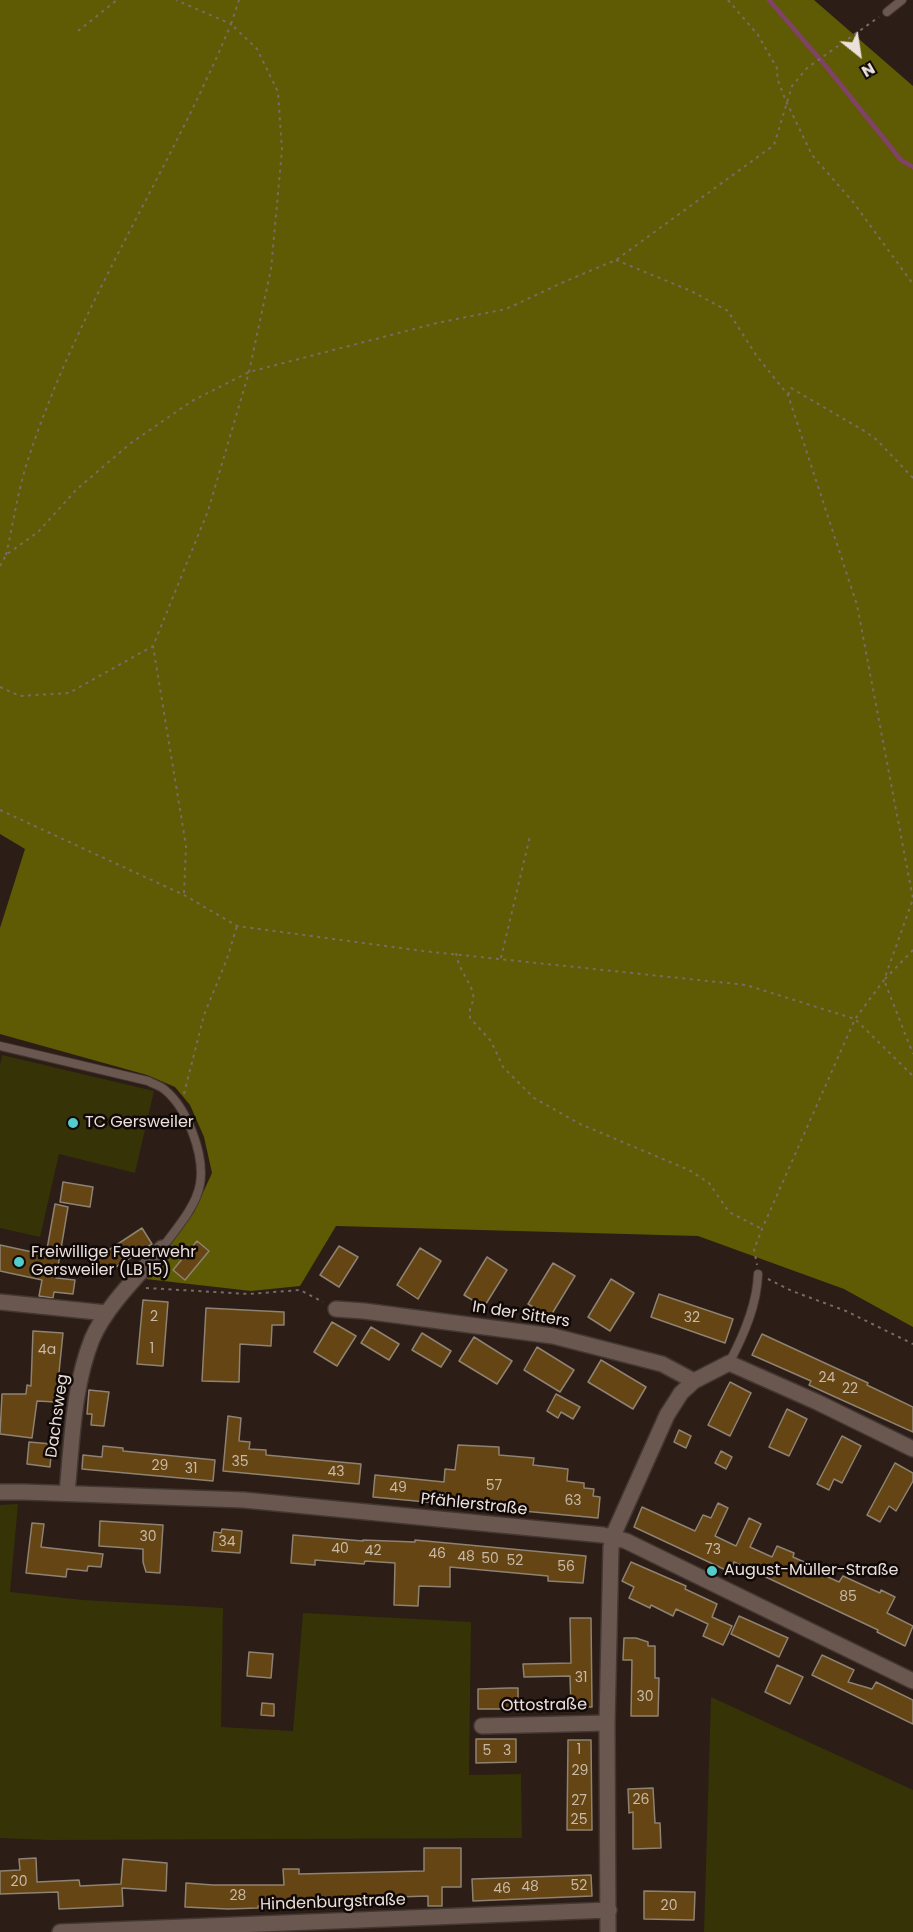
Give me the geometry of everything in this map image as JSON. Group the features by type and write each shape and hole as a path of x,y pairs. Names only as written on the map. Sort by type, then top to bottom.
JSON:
{"street":[{"name":"Dachsweg","path":"67,1493 79,1381 93,1338 107,1314 162,1248"},
{"path":"0,1302 107,1314"},
{"name":"In der Sitters","path":"336,1310 364,1311 553,1336 662,1364 694,1381"},
{"path":"608,1932 607,1723 611,1547 667,1415 681,1394 694,1381 729,1363 817,1402 913,1449"},
{"name":"Pfählerstraße","path":"0,1492 244,1500 613,1538 626,1541 913,1681"},
{"name":"Ottostraße","path":"482,1726 607,1723"},
{"name":"Hindenburgstraße","path":"60,1932 609,1910"}],"lane":[{"path":"887,12 902,0"},
{"path":"0,1046 148,1081 165,1089 181,1109 201,1158 200,1185 188,1212 162,1248"},
{"path":"729,1363 743,1336 757,1291 758,1274"}],"path":[{"path":"78,31 117,0"},
{"path":"176,0 231,24 257,49 278,92 282,150 271,270 249,372 208,511 153,646 186,846 184,895"},
{"path":"0,566 6,555 26,467 59,378 127,235 212,71 239,0"},
{"path":"728,0 758,35 778,70 777,78 786,101 812,155 853,202 913,284"},
{"path":"6,555 38,532 77,489 131,443 192,401 249,372 437,323 506,309 616,260 774,145 792,86 807,68 887,12"},
{"path":"616,260 691,291 728,311 756,355 788,395 857,605 913,898 884,980 913,1054"},
{"path":"788,395 791,388 866,432 877,440 913,478"},
{"path":"0,687 20,696 69,693 153,646"},
{"path":"0,810 184,895 237,926 423,951 746,985 855,1018 913,1076"},
{"path":"501,958 530,836"},
{"path":"181,1109 204,1015 227,959 237,926"},
{"path":"913,950 884,980 855,1018 754,1249 758,1274 792,1291 846,1311 913,1344"},
{"path":"456,953 459,966 471,987 474,999 470,1008 471,1018 491,1041 503,1067 534,1098 580,1124 689,1170 709,1183 729,1212 762,1229"},
{"path":"129,1287 249,1294 300,1290 336,1310"}],"shaded area":[{"path":"0,0 814,0 913,86 913,1327 844,1289 698,1236 336,1226 300,1286 251,1291 146,1279 194,1212 212,1173 204,1137 190,1105 175,1087 147,1075 0,1034 0,928 25,849 0,834"},
{"name":"TC Gersweiler","path":"2,1055 154,1091 135,1173 59,1154 40,1237 0,1228 0,1065"},
{"path":"18,1504 10,1592 83,1600 223,1608 221,1727 293,1731 303,1613 471,1622 469,1775 521,1774 522,1838 50,1840 0,1838 0,1505"},
{"path":"711,1697 913,1790 913,1932 704,1932"}],"building":[{"path":"63,1182 93,1187 90,1207 60,1202"},
{"path":"55,1204 68,1207 56,1278 75,1280 73,1294 54,1292 53,1298 39,1296 42,1280 0,1271 0,1245 46,1255"},
{"path":"142,1228 152,1244 105,1274 95,1259"},
{"path":"197,1241 209,1251 185,1280 173,1270"},
{"path":"339,1246 358,1257 339,1287 320,1275"},
{"path":"420,1248 441,1261 418,1299 397,1285"},
{"path":"487,1257 507,1270 484,1307 464,1295"},
{"path":"553,1263 575,1276 550,1317 528,1304"},
{"path":"611,1279 634,1293 610,1331 588,1317"},
{"path":"659,1294 733,1319 725,1343 651,1317"},
{"path":"143,1300 168,1302 163,1366 137,1364"},
{"path":"206,1308 284,1312 284,1325 272,1325 271,1346 240,1344 239,1382 202,1381"},
{"path":"332,1322 356,1336 337,1366 314,1352"},
{"path":"371,1327 399,1344 389,1360 361,1343"},
{"path":"33,1331 63,1333 56,1402 37,1401 32,1438 0,1434 2,1394 26,1394 27,1385 31,1386"},
{"path":"422,1333 451,1351 441,1367 412,1350"},
{"path":"762,1334 868,1383 867,1385 913,1407 913,1432 809,1385 811,1381 752,1355"},
{"path":"474,1337 512,1361 497,1384 459,1361"},
{"path":"537,1347 574,1370 560,1392 524,1370"},
{"path":"601,1360 646,1387 633,1409 588,1382"},
{"path":"730,1382 751,1393 730,1436 708,1425"},
{"path":"89,1390 109,1392 104,1426 91,1425 92,1414 87,1414"},
{"path":"556,1394 580,1407 573,1419 561,1412 558,1418 547,1411"},
{"path":"787,1409 807,1419 789,1456 769,1447"},
{"path":"228,1416 241,1418 239,1441 250,1442 249,1449 266,1450 266,1455 361,1464 359,1484 223,1471"},
{"path":"679,1430 691,1436 686,1448 674,1442"},
{"path":"842,1436 861,1446 842,1483 834,1479 829,1490 817,1484"},
{"path":"29,1442 52,1444 50,1467 27,1464"},
{"path":"458,1445 499,1447 499,1455 534,1458 533,1465 568,1469 567,1481 584,1483 584,1488 594,1489 593,1496 600,1497 598,1518 373,1497 375,1475 444,1482 445,1469 455,1470"},
{"path":"103,1446 123,1448 123,1451 215,1460 213,1481 82,1469 83,1455 102,1457"},
{"path":"721,1451 732,1457 726,1469 715,1463"},
{"path":"895,1463 913,1473 913,1481 896,1511 889,1506 880,1522 867,1515"},
{"path":"718,1503 728,1508 715,1536 736,1546 749,1518 761,1524 750,1547 772,1557 777,1546 794,1553 793,1557 813,1566 812,1570 839,1582 843,1576 880,1593 881,1590 895,1597 887,1613 913,1626 905,1646 877,1632 878,1630 734,1562 730,1572 634,1527 642,1507 695,1531 703,1515 711,1518"},
{"path":"100,1521 163,1525 160,1573 146,1572 143,1549 99,1546"},
{"path":"32,1523 44,1524 41,1547 103,1554 101,1567 88,1566 87,1571 67,1569 66,1577 26,1573"},
{"path":"222,1529 242,1531 240,1553 212,1551 214,1532 221,1533"},
{"path":"293,1535 363,1541 415,1542 415,1540 586,1556 583,1583 548,1581 548,1576 450,1567 450,1587 419,1586 418,1606 394,1605 395,1563 365,1561 364,1564 315,1560 315,1565 291,1563"},
{"path":"631,1562 686,1586 685,1589 717,1604 712,1617 732,1626 723,1645 703,1636 708,1624 676,1609 673,1616 651,1605 650,1608 629,1598 634,1587 622,1581"},
{"path":"739,1616 788,1638 779,1657 731,1634"},
{"path":"570,1618 591,1618 592,1707 571,1707 570,1676 524,1677 523,1664 571,1663"},
{"path":"624,1638 636,1638 648,1642 648,1646 655,1646 655,1678 659,1678 658,1716 631,1716 632,1660 623,1660"},
{"path":"249,1652 273,1654 271,1678 247,1676"},
{"path":"822,1655 854,1670 848,1682 872,1689 876,1682 913,1700 913,1724 812,1675"},
{"path":"777,1665 803,1677 790,1704 765,1692"},
{"path":"518,1688 518,1709 478,1709 478,1689"},
{"path":"262,1703 274,1704 274,1716 261,1715"},
{"path":"476,1739 516,1739 516,1762 476,1763"},
{"path":"568,1740 591,1740 592,1830 567,1830"},
{"path":"653,1788 655,1823 660,1823 661,1848 633,1849 633,1812 629,1813 628,1789"},
{"path":"424,1848 461,1848 461,1887 442,1887 442,1906 428,1906 428,1896 335,1899 335,1905 298,1907 258,1906 258,1908 228,1909 185,1907 186,1883 284,1885 283,1869 299,1869 299,1874 424,1871"},
{"path":"36,1858 37,1882 79,1880 80,1886 121,1884 123,1859 167,1863 166,1891 122,1888 123,1906 59,1909 58,1892 0,1894 0,1871 20,1870 19,1859"},
{"path":"591,1875 592,1896 473,1901 472,1879"},
{"path":"644,1891 695,1892 694,1920 644,1919"}],"waterway":[{"path":"769,0 825,65 901,160 913,167"}],"place":[{"name":"TC Gersweiler","path":"73,1123"},
{"name":"Freiwillige Feuerwehr Gersweiler (LB 15)","path":"19,1262"},
{"name":"August-Müller-Straße","path":"712,1571"}]}
